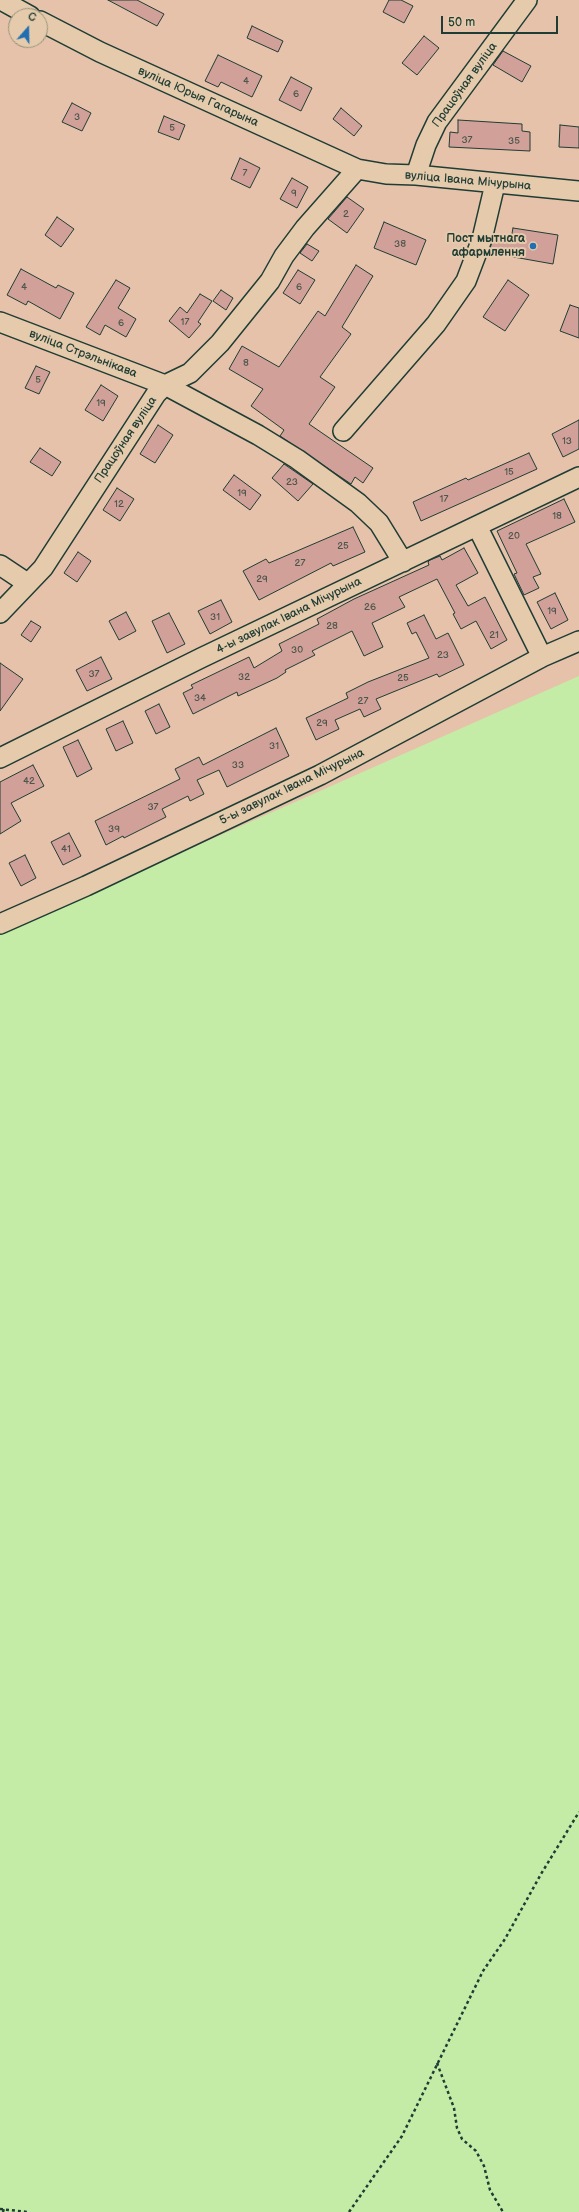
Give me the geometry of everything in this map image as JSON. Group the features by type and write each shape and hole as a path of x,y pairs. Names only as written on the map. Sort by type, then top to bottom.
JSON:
{"street":[{"path":"0,0 15,8"},
{"name":"Працоўная вуліца","path":"416,175 426,144 436,122 527,0"},
{"name":"вуліца Юрыя Гагарына","path":"48,25 100,52 358,169"},
{"name":"Працоўная вуліца","path":"0,613 43,568 156,394 165,385 190,373 220,343 270,281 284,256 305,228 358,169"},
{"name":"вуліца Івана Мічурына","path":"358,169 386,174 416,175 495,184 579,191"},
{"path":"344,431 436,324 466,281 482,239 495,184"},
{"name":"вуліца Стрэльнікава","path":"0,322 165,385 258,435 297,459 358,503 379,523 402,562"},
{"name":"4-ы завулак Івана Мічурына","path":"0,758 579,477"},
{"path":"477,526 542,657"},
{"path":"0,565 27,584"},
{"name":"5-ы завулак Івана Мічурына","path":"0,924 86,886 320,775 542,657 579,641"}],"path":[{"path":"349,2212 402,2136 483,1970 505,1939 541,1874 579,1812"},
{"path":"438,2063 454,2108 457,2128 462,2139 476,2151 484,2166 490,2190 502,2212"},
{"path":"0,2208 28,2212"},
{"path":"3,2212 4,2208"}],"green space":[{"path":"579,676 579,2212 0,2212 0,933"}],"building":[{"path":"108,0 137,0 164,14 157,26"},
{"path":"389,0 401,0 413,6 404,23 383,12"},
{"path":"252,26 283,41 278,52 247,38"},
{"path":"424,36 439,48 417,75 402,63"},
{"path":"503,51 531,66 522,82 493,65"},
{"path":"218,55 262,76 252,97 221,82 218,87 205,81"},
{"path":"291,77 312,88 301,111 279,100"},
{"path":"72,103 91,113 82,131 62,122"},
{"path":"341,108 362,126 354,136 333,119"},
{"path":"164,116 185,125 179,140 158,132"},
{"path":"458,120 522,124 522,131 530,132 530,151 449,147 450,132 458,133"},
{"path":"560,125 579,127 579,148 559,147"},
{"path":"240,158 260,168 250,188 231,179"},
{"path":"292,178 308,187 297,208 280,199"},
{"path":"347,197 364,209 347,233 328,219"},
{"path":"57,217 74,229 61,247 45,235"},
{"path":"384,222 426,240 416,265 374,248"},
{"name":"Пост мытнага афармлення","path":"513,228 558,235 553,264 508,256 509,254 490,248 494,234 511,239"},
{"path":"307,244 319,251 312,261 300,253"},
{"path":"356,265 373,276 342,327 351,334 320,377 335,387 309,424 373,468 363,483 355,477 351,484 280,436 284,430 251,406 263,389 229,369 242,346 279,367 318,311 325,316"},
{"path":"21,269 56,288 58,285 74,293 60,319 28,301 26,305 7,295"},
{"path":"298,270 315,280 300,304 283,293"},
{"path":"116,280 130,288 118,308 136,319 126,337 105,325 100,335 86,327"},
{"path":"508,280 529,295 505,331 483,317"},
{"path":"221,290 233,298 226,310 213,301"},
{"path":"200,294 212,301 198,322 201,324 189,338 169,321 180,307 187,313"},
{"path":"570,305 579,308 579,338 560,331"},
{"path":"36,366 50,372 39,394 25,388"},
{"path":"101,385 118,396 103,421 85,410"},
{"path":"579,420 579,449 563,457 552,434"},
{"path":"158,425 173,435 155,463 140,454"},
{"path":"40,448 61,462 52,476 30,462"},
{"path":"529,453 537,469 421,521 413,502 466,478 468,480"},
{"path":"284,464 313,484 298,501 272,478"},
{"path":"234,475 261,495 250,510 223,490"},
{"path":"117,488 134,499 120,521 103,510"},
{"path":"564,499 575,522 526,544 541,574 533,577 539,588 524,595 514,574 517,573 497,531"},
{"path":"353,527 365,552 333,566 331,563 259,600 243,571 266,559 269,563"},
{"path":"464,548 478,573 456,585 468,606 485,597 507,640 491,649 476,621 461,629 453,614 455,613 437,579 399,597 405,607 372,623 383,647 364,656 352,631 312,651 315,655 285,670 286,672 277,678 238,696 237,692 193,714 183,693 193,688 191,685 249,657 254,668 282,651 279,644 319,624 317,619 354,599 429,565 428,562 430,560 440,556 442,560"},
{"path":"78,552 91,561 77,582 64,573"},
{"path":"555,593 568,620 551,629 537,602"},
{"path":"221,600 232,622 210,634 198,611"},
{"path":"126,612 136,631 119,640 109,621"},
{"path":"169,613 185,644 167,653 152,621"},
{"path":"424,615 436,639 448,633 464,665 439,677 437,674 376,699 381,709 364,717 360,709 335,720 339,729 316,740 306,718 348,698 346,693 368,682 429,658 416,632 412,634 407,623"},
{"path":"31,621 41,627 31,642 21,635"},
{"path":"101,657 112,679 87,691 76,670"},
{"path":"0,663 23,679 0,711"},
{"path":"159,704 170,727 156,734 145,711"},
{"path":"123,721 133,743 116,751 106,729"},
{"path":"276,728 289,756 227,787 219,770 197,780 204,794 190,801 188,796 162,809 166,817 124,838 123,836 106,845 95,821 180,779 175,769 199,757 203,765"},
{"path":"78,740 92,769 77,777 63,747"},
{"path":"33,765 44,786 11,803 21,821 0,834 0,782"},
{"path":"69,833 81,856 63,865 51,842"},
{"path":"25,855 36,878 21,886 9,863"}],"place":[{"name":"Пост мытнага афармлення","path":"533,246"}]}
